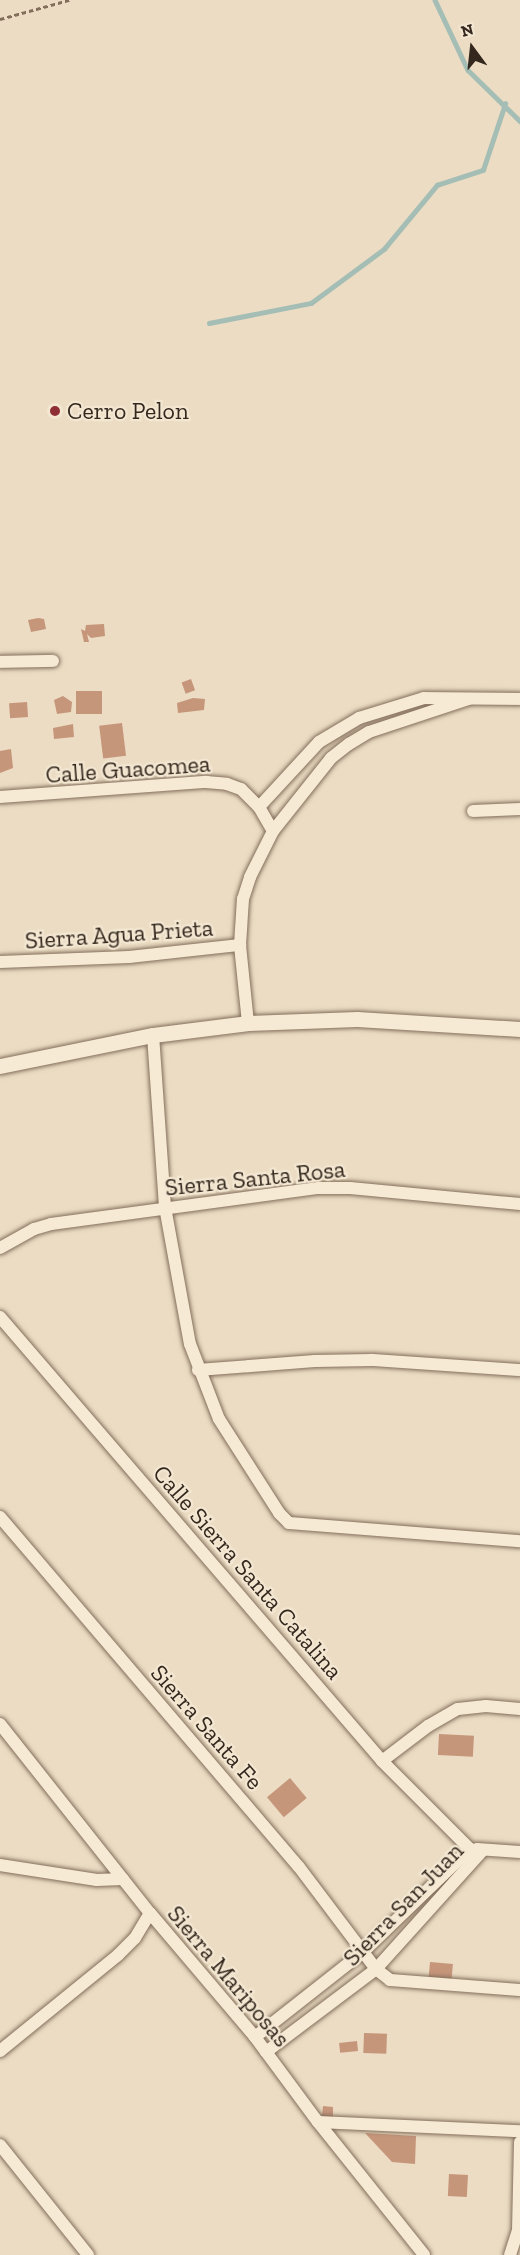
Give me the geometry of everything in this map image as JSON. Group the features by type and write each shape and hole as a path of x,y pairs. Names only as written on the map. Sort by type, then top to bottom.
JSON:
{"street":[{"path":"0,662 53,661"},
{"path":"260,807 303,757 336,729 389,707 424,698 520,699"},
{"path":"248,1023 240,945 243,899 250,877 273,831 331,758 349,744 379,728 469,699"},
{"name":"Calle Guacomea","path":"0,797 206,782 227,784 241,789 260,807 273,831"},
{"path":"473,811 520,809"},
{"name":"Sierra Agua Prieta","path":"0,962 129,957 240,945"},
{"path":"0,1066 153,1035 248,1023 357,1019 520,1029"},
{"path":"153,1035 165,1207 190,1344 198,1370 219,1419 236,1449 289,1523 520,1540"},
{"name":"Sierra Santa Rosa","path":"0,1248 34,1229 51,1224 165,1207 329,1188 520,1204"},
{"name":"Calle Sierra Santa Catalina","path":"0,1317 382,1761 470,1849"},
{"path":"198,1370 315,1361 361,1360 520,1370"},
{"name":"Sierra Santa Fe","path":"0,1517 299,1867 376,1969"},
{"path":"382,1761 428,1726 458,1708 486,1706 520,1709"},
{"name":"Sierra Mariposas","path":"0,1724 150,1913 255,2037 318,2122 424,2255"},
{"path":"470,1849 520,1852"},
{"name":"Sierra San Juan","path":"255,2037 363,1953 470,1849"},
{"name":"Sierra San Juan","path":"266,2052 376,1969 483,1850"},
{"path":"0,1865 98,1880 123,1879"},
{"path":"0,2051 118,1955 135,1938 150,1913"},
{"path":"376,1969 390,1980 520,1990"},
{"path":"318,2122 520,2131"},
{"path":"510,2255 518,2231 520,2142"},
{"path":"0,2145 88,2255"}],"path":[{"path":"0,19 69,0"}],"building":[{"path":"44,619 46,629 31,632 28,620"},
{"path":"104,624 105,636 91,638 87,634 89,642 84,642 81,629 85,631 86,625"},
{"path":"191,679 195,690 186,694 182,682"},
{"path":"76,691 102,691 102,714 76,714"},
{"path":"63,696 72,702 71,712 57,714 54,700"},
{"path":"193,698 205,699 204,710 178,713 177,703"},
{"path":"27,702 28,717 10,718 9,703"},
{"path":"122,723 126,756 103,759 99,726"},
{"path":"73,724 74,737 54,739 53,728"},
{"path":"11,749 13,768 0,773 0,751"},
{"path":"439,1734 474,1736 473,1757 438,1755"},
{"path":"290,1778 307,1798 284,1817 267,1797"},
{"path":"430,1962 453,1964 452,1979 429,1977"},
{"path":"364,2033 387,2034 386,2054 363,2053"},
{"path":"357,2041 358,2051 340,2053 339,2043"},
{"path":"323,2106 333,2107 333,2117 322,2117"},
{"path":"365,2133 416,2136 415,2164 392,2162"},
{"path":"449,2174 468,2175 467,2197 448,2196"}],"waterway":[{"path":"435,0 468,70 520,121"},
{"path":"209,323 311,303 384,249 437,185 483,170 505,104"}],"place":[{"name":"Cerro Pelon","path":"55,411"}]}
